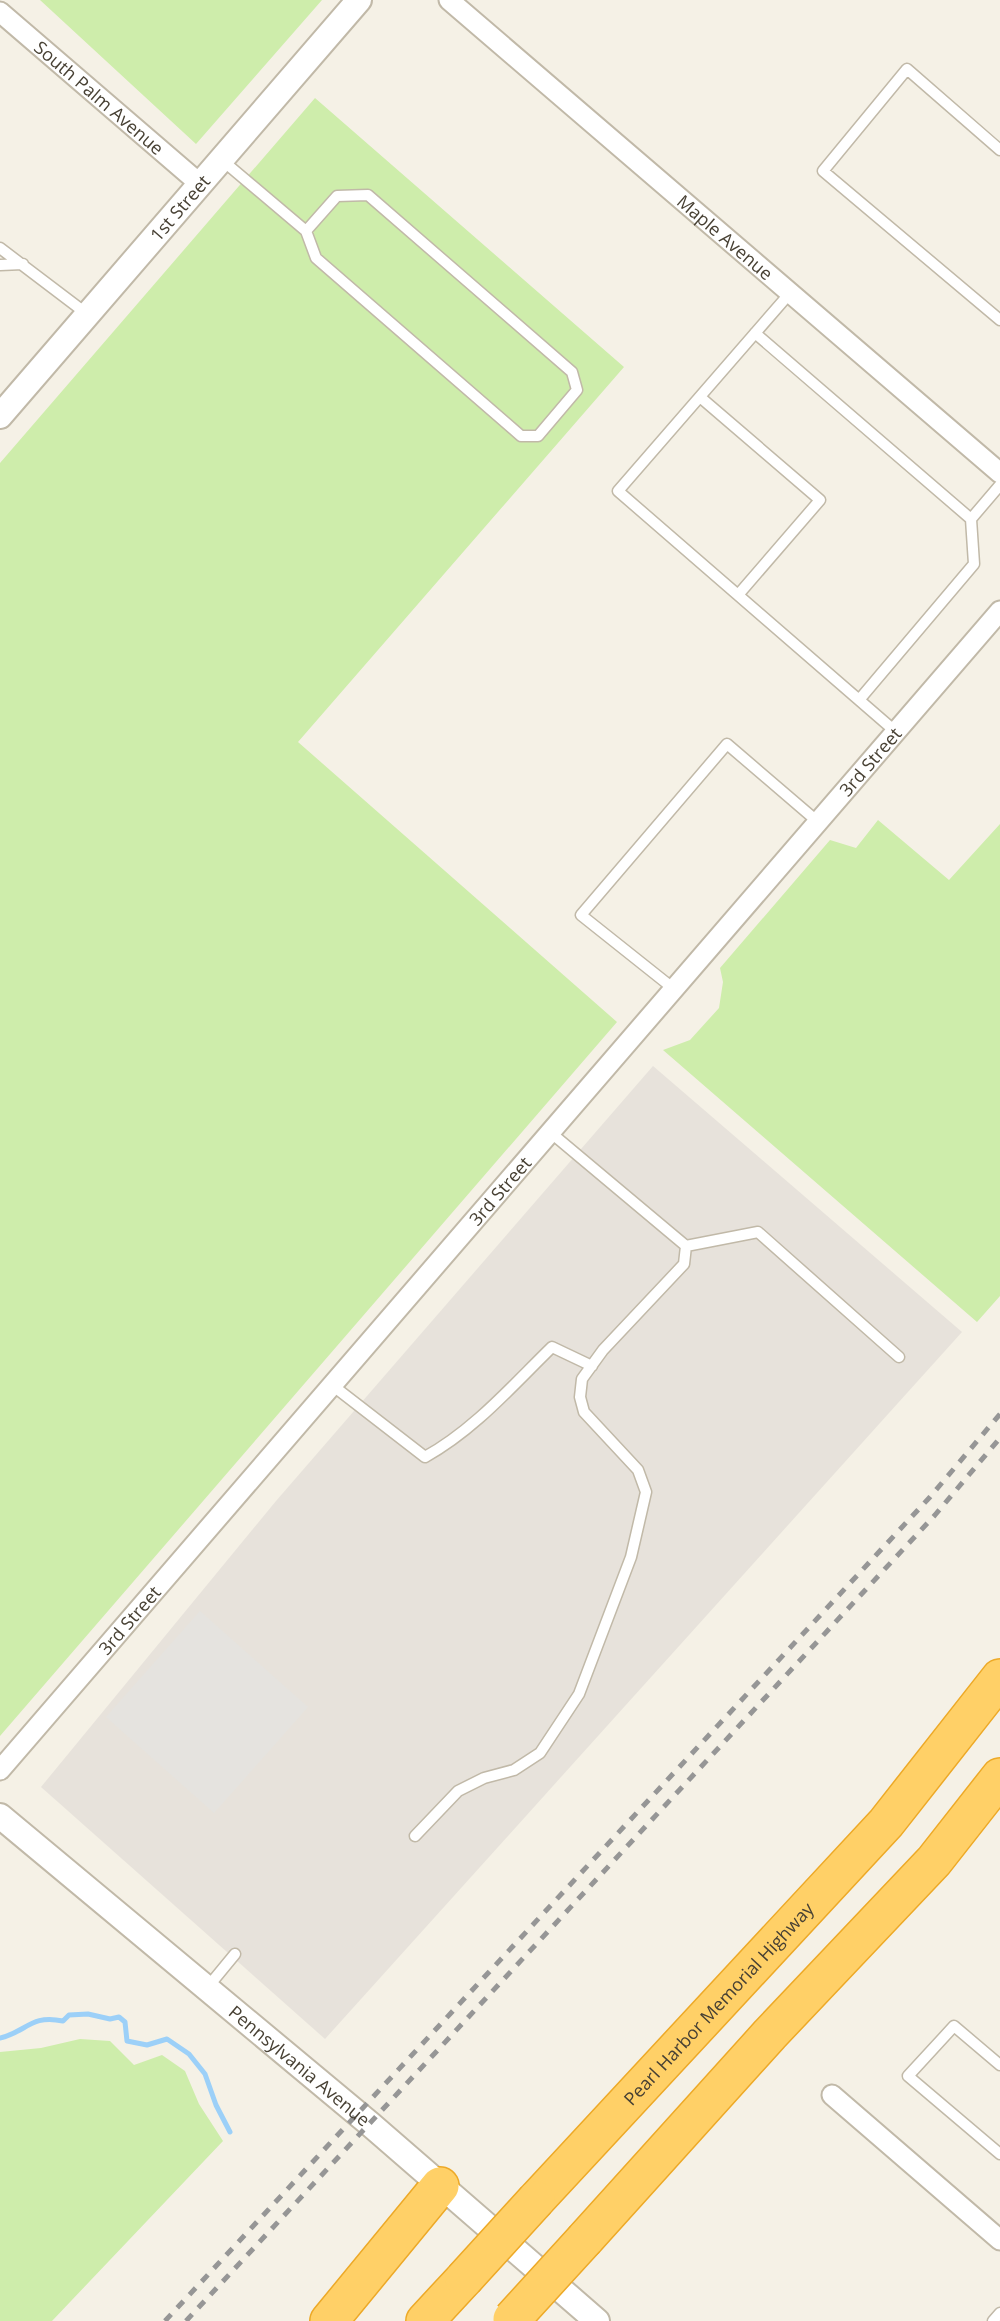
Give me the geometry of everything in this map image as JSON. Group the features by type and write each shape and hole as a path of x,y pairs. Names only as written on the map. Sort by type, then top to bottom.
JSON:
{"highway":[{"name":"Pearl Harbor Memorial Highway","path":"425,2321 886,1822 1000,1678"},
{"path":"511,2320 770,2034 934,1861 1000,1777"},
{"path":"329,2321 440,2186"}],"street":[{"name":"1st Street","path":"0,416 359,0"},
{"name":"Maple Avenue","path":"449,0 1000,473"},
{"name":"South Palm Avenue","path":"0,12 200,184"},
{"name":"3rd Street","path":"0,1770 1000,611"},
{"name":"Pennsylvania Avenue","path":"0,1816 364,2118 597,2321"},
{"path":"832,2095 1000,2240"}],"lane":[{"path":"1000,150 907,69 823,171 1000,320"},
{"path":"221,160 306,231 316,258 522,436 538,436 578,390 572,372 368,195 337,195 306,231"},
{"path":"0,248 88,314"},
{"path":"0,265 23,264"},
{"path":"790,293 618,491 896,732"},
{"path":"755,333 971,519"},
{"path":"700,397 820,500 738,595"},
{"path":"859,700 974,564 971,519 1000,485"},
{"path":"674,989 581,915 727,744 818,822"},
{"path":"551,1132 686,1246"},
{"path":"686,1246 758,1232 899,1357"},
{"path":"415,1836 458,1791 484,1778 514,1770 540,1753 579,1694 631,1557 646,1492 638,1470 584,1412 580,1397 582,1379 603,1350 684,1264 686,1246"},
{"path":"332,1385 425,1457 444,1447 481,1416 552,1347 592,1366"},
{"path":"207,1988 235,1954"},
{"path":"1000,2065 954,2026 908,2077 1000,2154"},
{"path":"993,2321 1000,2313"}],"shaded area":[{"path":"653,1066 962,1332 325,2039 41,1787 276,1501"},
{"path":"200,1611 308,1707 214,1813 106,1717"}],"green space":[{"path":"40,0 322,0 196,144"},
{"path":"315,98 624,367 298,742 617,1022 0,1736 0,463"},
{"path":"878,820 949,880 1000,824 1000,1296 977,1322 663,1050 690,1040 719,1008 723,982 720,968 830,840 856,848"},
{"path":"80,2039 110,2041 134,2065 162,2055 185,2071 199,2104 223,2141 52,2321 0,2321 0,2052 41,2048"}],"waterway":[{"path":"0,2038 36,2022 52,2019 63,2021 69,2015 88,2014 110,2019 119,2017 125,2022 127,2041 147,2045 167,2039 189,2054 205,2074 216,2105 230,2132"}],"railway":[{"path":"165,2321 930,1497 1000,1414"},
{"path":"186,2321 935,1515 1000,1438"}]}
